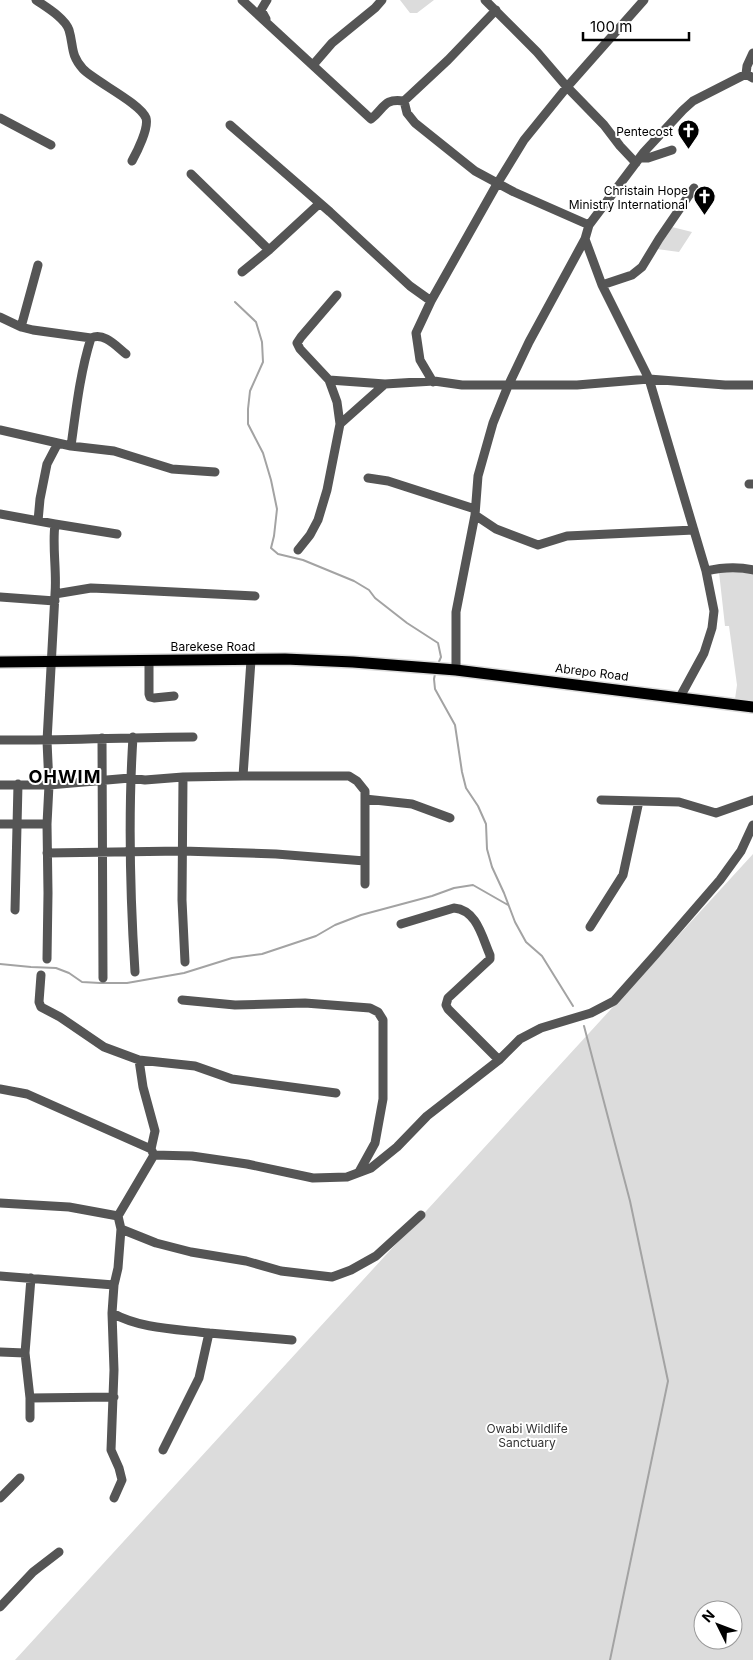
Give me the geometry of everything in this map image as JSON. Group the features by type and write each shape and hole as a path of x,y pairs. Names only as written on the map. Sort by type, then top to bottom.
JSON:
{"main road":[{"name":"Barekese Road","path":"0,662 251,660 353,662 427,668"},
{"name":"Abrepo Road","path":"427,668 753,707"}],"street":[{"path":"36,0 54,12 69,29 71,47 76,60 84,69 145,116 147,121 145,129 132,161"},
{"path":"242,0 371,119 387,102 394,99 404,101"},
{"path":"267,0 261,10 270,26"},
{"path":"313,65 332,43 375,8 382,0"},
{"path":"485,0 537,52 604,125 620,146 638,161"},
{"path":"433,382 420,360 416,333 431,301 524,140 644,0"},
{"path":"404,101 448,60 496,10"},
{"path":"456,670 456,612 475,512 478,476 493,423 508,386 585,240 589,225 638,161 683,110 693,101 750,76 747,66 753,54"},
{"path":"404,101 407,113 415,123 475,172 497,184 589,225"},
{"path":"0,118 51,145"},
{"path":"230,125 320,203 410,286 431,301"},
{"path":"638,161 672,150"},
{"path":"191,174 269,250"},
{"path":"602,285 632,275 642,267 694,188"},
{"path":"242,272 320,203"},
{"path":"585,240 602,285 649,379 706,571 714,611 712,628 704,653 680,697"},
{"path":"21,327 38,265"},
{"path":"298,550 318,520 327,490 340,424 337,402 329,380 297,344 337,295"},
{"path":"0,316 21,327 33,330 91,338 96,335 102,336 126,354"},
{"path":"71,446 80,386 91,338"},
{"path":"329,380 385,384 434,381 462,385 508,386 577,385 649,379 725,386 753,385"},
{"path":"340,424 385,384"},
{"path":"0,430 71,446 114,451 172,469 215,472"},
{"path":"38,521 40,499 48,464 58,443"},
{"path":"368,478 388,481 475,512 496,529 538,544 567,536 694,530"},
{"path":"0,514 117,534"},
{"path":"46,959 47,824 50,785 47,741 56,578 55,524"},
{"path":"706,571 724,567 742,567 753,570"},
{"path":"0,597 55,597 91,588 255,596"},
{"path":"149,660 150,697 174,696"},
{"path":"243,776 251,660"},
{"path":"0,740 47,741 133,737 193,737"},
{"path":"133,737 130,778 130,902 135,972"},
{"path":"102,738 103,978"},
{"path":"0,785 50,785 130,778 145,780 183,777 349,776 358,781 365,791 365,884"},
{"path":"183,777 182,851 185,962"},
{"path":"15,910 18,784"},
{"path":"365,798 412,804 450,818"},
{"path":"600,800 679,802 716,813 753,800"},
{"path":"590,927 623,874 639,801"},
{"path":"0,824 47,824"},
{"path":"0,1089 26,1094 152,1152 247,1164 314,1178 347,1177 370,1168 390,1152 427,1116 499,1060 520,1039 542,1028 591,1014 614,1001 656,956 720,880 741,851 753,825"},
{"path":"48,853 182,851 276,854 365,861"},
{"path":"401,924 454,908 461,909 473,918 490,955 490,960 448,998 446,1005 448,1010 499,1060"},
{"path":"42,975 40,1007 60,1017 104,1047 139,1060 194,1066 232,1079 336,1093"},
{"path":"182,1000 234,1005 305,1003 370,1008 378,1012 383,1020 384,1100 375,1143 359,1172"},
{"path":"114,1498 122,1480 111,1450 114,1397 112,1313 121,1229 118,1216 152,1152 155,1130 143,1087 139,1060"},
{"path":"0,1203 69,1207 118,1216"},
{"path":"121,1229 156,1243 191,1252 246,1261 282,1271 332,1277 351,1270 376,1256 421,1215"},
{"path":"0,1276 114,1285"},
{"path":"30,1418 30,1398 25,1353 31,1278"},
{"path":"112,1313 144,1325 292,1340"},
{"path":"163,1450 200,1378 209,1332"},
{"path":"0,1352 25,1353"},
{"path":"30,1398 114,1397"},
{"path":"0,1498 20,1478"},
{"path":"0,1607 33,1572 59,1552"}],"green space":[{"path":"400,0 434,0 417,13 410,13"},
{"path":"672,227 692,232 679,252 657,249"},
{"path":"724,570 753,574 753,701 735,699 737,685 729,626 725,626 719,572"},
{"name":"Owabi Wildlife Sanctuary","path":"753,854 753,1660 15,1660"}],"waterway":[{"path":"235,302 256,322 262,342 263,362 250,391 248,424 263,453 277,509 271,548 278,554 303,560 354,581 369,590 375,598 407,623 438,643 441,657 438,664"},
{"path":"435,674 435,689 455,725 466,788 478,806 486,824 487,849 492,867 515,922 526,942 542,956 573,1006"},
{"path":"0,964 56,968 69,973 82,982 127,983 184,973 232,958 262,954 316,936 335,925 361,915 432,896 454,888 473,885 508,905"},
{"path":"584,1026 630,1201 668,1381 610,1660"}],"place":[{"name":"Pentecost","path":"689,150"},
{"name":"Christain Hope Ministry International","path":"704,216"}],"district":[{"name":"OHWIM","path":"65,776"}]}
